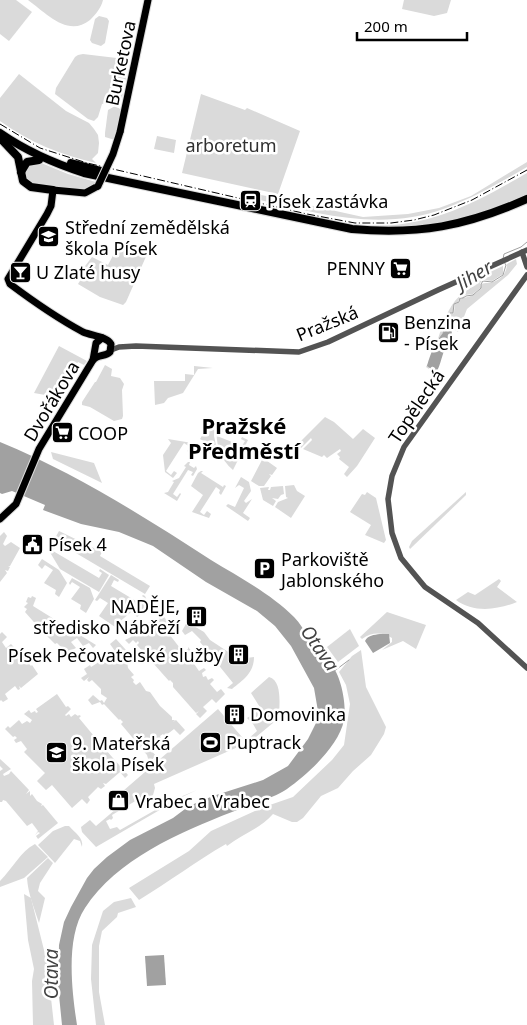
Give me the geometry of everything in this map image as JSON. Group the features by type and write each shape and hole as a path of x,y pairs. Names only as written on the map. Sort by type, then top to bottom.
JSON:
{"highway":[{"path":"0,136 68,162 105,172"},
{"path":"0,136 39,160 67,171 295,222 373,235 395,236 437,232 476,223 527,203"},
{"path":"0,136 18,157 22,181 26,185 53,190"},
{"path":"0,136 41,157 84,173 352,229 384,232 438,228 473,220 527,198"},
{"path":"20,174 27,162 39,160"}],"main road":[{"name":"Burketova","path":"53,190 85,193 98,186 105,172 120,132 148,0"},
{"path":"53,190 48,212 9,276 8,281 49,313 87,333 102,338 111,346 108,354 97,350 87,333"},
{"path":"97,350 98,340 102,338"},
{"name":"Dvořákova","path":"0,519 14,506 36,457 97,350"}],"street":[{"name":"Pražská","path":"111,346 298,352 309,350 524,251"},
{"path":"524,251 527,267"},
{"name":"Topělecká","path":"526,667 478,623 425,587 401,558 392,533 388,499 392,476 404,447 527,275"}],"green space":[{"path":"0,0 16,0 32,12 9,41 0,34"},
{"path":"28,0 103,0 98,11 90,20 82,25 74,26 57,22"},
{"path":"404,0 451,0 447,13 434,16 402,9"},
{"path":"99,16 107,18 109,21 105,43 101,46 92,43 90,40 95,19"},
{"path":"83,54 125,59 129,62 122,98 102,104 98,117 94,121 88,119 55,94 56,88 75,57"},
{"path":"19,74 66,111 89,123 98,135 98,153 92,159 96,163 46,147 11,129 0,121 0,98"},
{"name":"arboretum","path":"201,94 245,110 247,108 300,131 278,194 182,173"},
{"path":"115,106 122,110 115,140 105,137 105,133 108,110"},
{"path":"157,136 176,140 174,153 154,149"},
{"path":"39,162 68,174 96,182 83,191 30,184 24,177 25,170 30,165"},
{"path":"527,162 527,167 457,204 422,215 398,219 374,220 327,215 256,199 261,195 363,217 408,214 439,208 471,196"},
{"path":"527,173 527,196 474,217 423,228 366,228 368,226 391,225 432,218 489,194"},
{"path":"117,248 148,252 123,305 100,297 78,284 83,276 79,274 92,257 108,265"},
{"path":"516,259 517,264 508,275 467,309 458,332 448,325 450,314 454,313 455,304 460,302 460,298 476,293 481,284 492,283 499,279 505,272 507,264"},
{"path":"503,266 503,274 492,281 483,280 480,283 480,288 473,294 465,295 463,298 460,297 458,302 454,304 453,313 450,313 429,369 426,367 432,356 444,321 456,300 464,292 476,285 475,283 486,274"},
{"path":"59,346 87,361 84,365 78,362 60,390 54,391 51,396 34,393"},
{"path":"105,365 112,369 111,376 120,378 124,384 122,390 123,416 122,419 114,421 90,407 82,405"},
{"path":"194,366 213,368 198,369 183,393 168,398 164,403 155,405 154,381 185,381 185,374 194,375"},
{"path":"325,417 334,422 353,439 363,429 375,438 357,466 347,477 344,474 349,467 339,459 340,457 337,454 341,451 340,449 327,458 324,455 322,457 303,449 312,440 311,438 301,448 296,446"},
{"path":"203,421 215,426 214,436 217,449 200,439 203,434"},
{"path":"217,426 224,429 223,432 219,430 217,436"},
{"path":"217,436 242,446 245,441 241,439 242,437 248,440 233,470 228,466 219,450"},
{"path":"168,439 192,443 193,450 190,453 187,451 190,447 184,443 166,471 171,475 174,471 177,473 173,478 165,472 163,455 171,443"},
{"path":"51,452 94,463 102,483 53,459"},
{"path":"263,458 277,468 272,475 269,474 271,476 264,486 259,486 251,481"},
{"path":"188,462 194,468 196,466 197,469 193,476 191,475 193,472 188,470 173,494 177,497 181,494 177,501 164,493 168,492 174,482 172,481 179,478 186,467 184,466"},
{"path":"201,471 203,471 201,473 223,487 224,485 226,486 221,495 219,493 220,490 216,487 200,512 204,515 207,511 211,514 209,518 192,512 203,495 191,486"},
{"path":"241,477 249,482 251,491 244,501 246,503 252,499 243,513 250,518 248,521 226,506 228,504 235,507 244,488 239,485 235,488"},
{"path":"294,485 297,491 305,496 291,518 275,507 278,502 288,498 286,497 285,486"},
{"path":"283,486 284,494 278,499 272,498 276,501 273,506 263,500 260,488 269,487 268,490 270,490 271,487"},
{"path":"367,492 376,498 386,540 384,543 365,535 371,525 350,512 362,494 365,495"},
{"path":"466,492 466,495 410,549 412,541"},
{"path":"59,531 102,552 100,556 150,586 145,594 54,540"},
{"path":"4,532 7,536 3,544 5,546 11,542 20,548 10,566 8,566 10,567 8,571 5,570 7,573 0,582 0,536"},
{"path":"53,541 61,546 56,545 53,551 99,578 102,573 99,571 100,569 109,575 99,592 60,569 48,549"},
{"path":"42,559 59,570 67,583 59,597 55,594 56,590 44,583 53,570 45,565 42,569 38,565"},
{"path":"111,575 119,580 118,582 114,580 111,586 141,604 145,598 142,596 145,596 150,607 137,617 131,610 117,624 121,627 118,629 99,616 108,603 100,598 97,601 95,600"},
{"path":"72,578 90,588 94,599 86,613 80,609 81,605 71,599 80,587 72,582 70,585 69,583"},
{"path":"499,579 501,581 497,587 517,602 502,607 486,609 470,607 456,600 468,592 475,595"},
{"path":"32,596 36,598 33,606 96,645 93,648 89,643 83,646 77,638 71,642 76,648 62,655 60,652 61,647 47,636 51,629 46,624 40,629 25,612 27,609 24,607 28,603 26,602 28,597 31,598"},
{"path":"387,612 426,625 416,649 403,641 382,650 392,642 392,638 377,634 362,639 360,637"},
{"path":"162,615 161,619 164,617 170,624 165,628 183,652 188,647 194,654 190,658 199,671 204,668 206,670 202,673 203,677 206,676 208,680 212,678 214,680 210,684 217,692 221,689 225,694 216,703 212,699 203,707 207,711 200,718 196,714 199,711 196,713 173,687 173,683 169,681 137,645 138,641 136,643 133,640 129,644 125,640"},
{"path":"187,622 204,632 210,640 239,659 254,657 254,663 250,672 232,689 227,688 233,683 200,642 201,640 192,631 185,635 182,631"},
{"path":"350,629 359,646 338,662 327,647"},
{"path":"2,632 7,637 2,642 6,648 11,644 32,665 38,674 21,688 19,686 20,689 18,690 15,686 5,694 8,699 3,702 0,701 0,634"},
{"path":"116,639 126,650 122,654 127,661 128,668 134,675 131,677 134,680 133,682 136,685 140,682 146,691 150,692 160,706 172,717 172,720 175,720 173,722 176,720 185,730 180,735 174,729 165,736 163,734 160,736 161,738 150,749 156,756 149,762 147,755 139,746 141,745 137,743 121,724 123,722 104,704 102,705 100,702 92,705 88,700 93,695 104,703 107,698 101,694 101,689 92,680 89,682 87,680 89,677 84,681 81,678 87,674 84,669 90,665 91,667 99,662 101,664 106,663 109,655 112,658 117,654 110,644"},
{"path":"361,650 366,687 386,727 384,734 371,755 338,788 321,796 303,818 297,822 292,822 273,814 257,828 227,846 226,844 139,900 129,888 189,851 211,831 264,807 293,797 332,760 344,745 350,704 346,685 339,672 352,656"},
{"path":"269,677 276,683 278,689 280,701 279,718 251,740 249,738 257,731 247,718 261,709 251,693"},
{"path":"57,694 66,707 68,706 71,709 65,715 69,714 71,717 75,714 81,716 79,718 103,747 103,751 105,749 128,775 125,778 120,772 106,784 103,783 105,786 101,789 98,787 88,797 90,800 87,804 82,799 72,808 52,785 46,790 37,781 45,773 24,752 27,749 21,741 16,743 14,740 17,738 13,737 5,729 8,726 10,728 19,720 22,724 27,721 30,723 32,720 24,714 29,710 31,713 38,712 36,709"},
{"path":"218,709 247,743 154,784 153,795 150,798 147,794 112,815 113,818 111,820 106,821 110,829 117,827 120,830 173,800 197,790 96,847 82,832 81,827 90,820 96,826 129,798 123,791"},
{"path":"0,759 11,769 3,774 4,776 11,771 29,790 26,794 30,791 30,796 32,794 58,823 38,839 36,836 40,833 38,832 35,835 38,831 32,823 27,826 6,801 0,802 0,771 3,769 0,766"},
{"path":"69,826 78,836 82,841 82,847 80,841 74,839 55,863 38,845 53,831"},
{"path":"35,844 48,857 24,878 0,887 0,881 21,856"},
{"path":"48,858 53,863 40,883 38,891 45,898 39,923 27,878"},
{"path":"24,894 31,898 47,962 54,1025 33,1025 32,981 34,969 28,940"},
{"path":"131,898 136,907 118,913 117,917 102,931 99,946 99,992 105,1025 96,1025 91,979 92,945 103,911 114,902"}],"shaded area":[{"path":"447,328 452,330 451,337 437,371 434,371 427,366 432,350"},
{"path":"0,442 82,481 265,593 294,617 318,654 334,668 344,699 344,720 336,740 322,759 295,783 275,796 212,820 151,849 131,862 98,891 85,908 79,920 72,950 73,997 77,1025 62,1025 58,985 59,945 64,922 87,878 94,869 130,840 173,818 189,806 263,780 288,766 308,739 319,717 314,688 291,646 275,626 257,611 206,582 153,546 119,532 81,524 43,510 45,505 12,491 0,493"},
{"path":"389,634 390,643 373,653 365,641 369,636"},
{"path":"164,955 166,985 147,986 145,956"}],"waterway":[{"name":"Jiher","path":"503,259 504,254 521,247 527,242"},
{"name":"Jiher","path":"443,333 450,313 453,313 454,304 459,302 460,298 473,295 481,288 483,281 492,282 503,275 506,265 504,262"},
{"name":"Otava","path":"333,672 349,660"}],"railway":[{"path":"0,124 40,148 87,163 307,214 355,223 391,223 434,215 472,200 527,170"}],"place":[{"name":"Písek zastávka","path":"251,201"},
{"name":"Střední zemědělská škola Písek","path":"49,237"},
{"name":"PENNY","path":"401,268"},
{"name":"U Zlaté husy","path":"20,272"},
{"name":"Benzina - Písek","path":"388,332"},
{"name":"COOP","path":"62,433"},
{"name":"Písek 4","path":"32,544"},
{"name":"Parkoviště Jablonského","path":"265,569"},
{"name":"NADĚJE, středisko Nábřeží","path":"196,616"},
{"name":"Písek Pečovatelské služby","path":"239,655"},
{"name":"Domovinka","path":"234,714"},
{"name":"Puptrack","path":"210,742"},
{"name":"9. Mateřská škola Písek","path":"56,753"},
{"name":"Vrabec a Vrabec","path":"119,801"}],"district":[{"name":"Pražské Předměstí","path":"244,438"}]}
